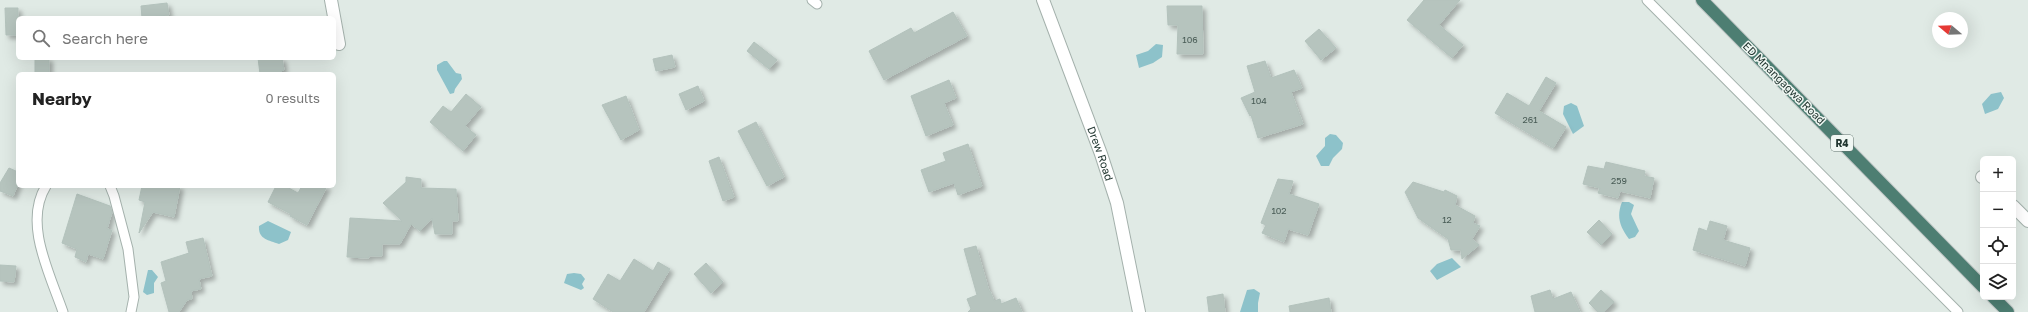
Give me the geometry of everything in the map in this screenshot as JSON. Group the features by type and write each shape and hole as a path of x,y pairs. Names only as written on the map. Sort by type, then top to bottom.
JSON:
{"highway":[{"name":"ED Mnangagwa Road","path":"1702,0 1980,284"},
{"path":"1996,300 2008,312"}],"street":[{"path":"331,0 334,16"},
{"name":"Drew Road","path":"1043,0 1101,154 1117,203 1139,312"},
{"path":"336,28 339,44"},
{"path":"2016,209 2028,221"}],"lane":[{"path":"1647,0 1958,312"},
{"path":"45,188 39,197 37,214 38,236 63,312"},
{"path":"111,188 128,249 134,297 131,312"}],"water":[{"path":"1156,44 1163,45 1162,57 1153,63 1139,68 1136,55 1148,51"},
{"path":"447,61 456,73 461,74 462,79 454,93 450,94 437,70 437,65"},
{"path":"2001,92 2004,98 1998,109 1985,114 1982,104 1991,94"},
{"path":"1571,103 1577,106 1584,126 1573,134 1563,114 1564,106"},
{"path":"1330,134 1336,135 1343,143 1342,149 1333,158 1329,166 1321,166 1316,156 1325,146 1325,138"},
{"path":"1622,202 1629,202 1634,205 1631,214 1639,231 1635,237 1629,239 1621,226 1619,217"},
{"path":"268,221 291,232 288,240 279,244 264,238 260,234 259,226"},
{"path":"1452,258 1461,267 1437,280 1430,271 1437,264"},
{"path":"148,270 152,270 158,277 154,283 154,293 147,295 143,292"},
{"path":"567,274 581,274 585,279 582,284 584,288 581,290 564,283"},
{"path":"1254,289 1260,293 1258,312 1240,312 1247,290"}],"building":[{"path":"1424,0 1460,0 1439,25 1463,45 1452,58 1407,20"},
{"path":"167,3 169,15 142,16 141,6"},
{"path":"1167,6 1202,6 1203,54 1177,54 1178,25 1168,25"},
{"path":"5,8 18,8 18,16 16,16 16,35 6,35"},
{"path":"953,12 967,36 884,80 869,51 911,28 914,33"},
{"path":"1319,29 1336,48 1321,60 1305,41"},
{"path":"754,42 777,60 769,69 747,51"},
{"path":"672,55 675,67 656,71 653,59"},
{"path":"35,60 49,60 49,72 35,72"},
{"path":"258,60 282,60 284,70 281,72 260,72"},
{"path":"1265,61 1271,78 1294,70 1302,88 1291,92 1303,124 1258,138 1251,115 1250,116 1241,98 1255,92 1247,66"},
{"path":"1546,77 1556,83 1539,111 1566,127 1553,148 1495,113 1507,93 1529,106"},
{"path":"949,80 956,98 944,103 953,125 926,136 911,96"},
{"path":"698,86 704,101 686,110 679,94"},
{"path":"466,94 481,107 465,126 476,135 463,151 430,122 443,106 451,112"},
{"path":"626,96 639,130 621,140 602,105"},
{"path":"756,122 784,177 767,186 738,131"},
{"path":"968,144 982,186 958,195 954,183 929,192 921,170 946,161 943,153"},
{"path":"719,157 734,197 723,201 709,161"},
{"path":"1606,162 1645,171 1644,176 1654,178 1650,198 1620,191 1618,198 1598,193 1600,188 1583,184 1588,166 1604,169"},
{"path":"9,168 16,171 16,188 13,196 0,191 0,183"},
{"path":"406,177 421,179 421,188 456,189 458,221 452,221 452,234 435,234 432,218 420,231 411,224 400,244 382,244 382,256 369,256 369,258 347,257 350,218 402,221 383,203 406,182"},
{"path":"1278,179 1293,181 1289,194 1319,204 1308,235 1288,229 1284,242 1262,233 1266,225 1261,223"},
{"path":"1413,182 1444,192 1445,190 1457,196 1455,205 1475,216 1473,223 1480,226 1472,239 1479,245 1462,259 1461,250 1451,250 1448,239 1418,218 1405,192"},
{"path":"142,188 180,188 174,217 153,212 139,233 145,202 139,200"},
{"path":"275,188 289,188 298,193 301,188 326,188 307,225 290,216 291,214 268,202"},
{"path":"77,194 110,206 112,212 107,229 112,230 103,259 88,254 86,262 75,257 77,249 62,243"},
{"path":"1599,220 1612,234 1601,245 1587,232"},
{"path":"1710,221 1727,226 1723,240 1750,248 1745,266 1693,250 1699,228 1707,231"},
{"path":"203,238 212,276 199,279 201,289 191,291 192,299 187,300 179,312 169,312 161,283 166,281 161,262 189,253 186,242"},
{"path":"976,246 989,291 994,301 1000,299 1001,304 1016,298 1022,312 968,312 971,309 967,299 977,295 964,249"},
{"path":"634,259 653,271 658,262 670,269 644,312 613,312 593,299 608,274 620,281"},
{"path":"706,263 723,282 711,293 694,274"},
{"path":"0,265 16,266 14,282 0,281"},
{"path":"1550,290 1553,299 1571,292 1580,312 1535,312 1531,296"},
{"path":"1601,290 1614,302 1604,312 1598,312 1589,303"},
{"path":"1223,294 1225,312 1209,312 1207,297"},
{"path":"1329,298 1331,312 1290,312 1289,306"}]}
